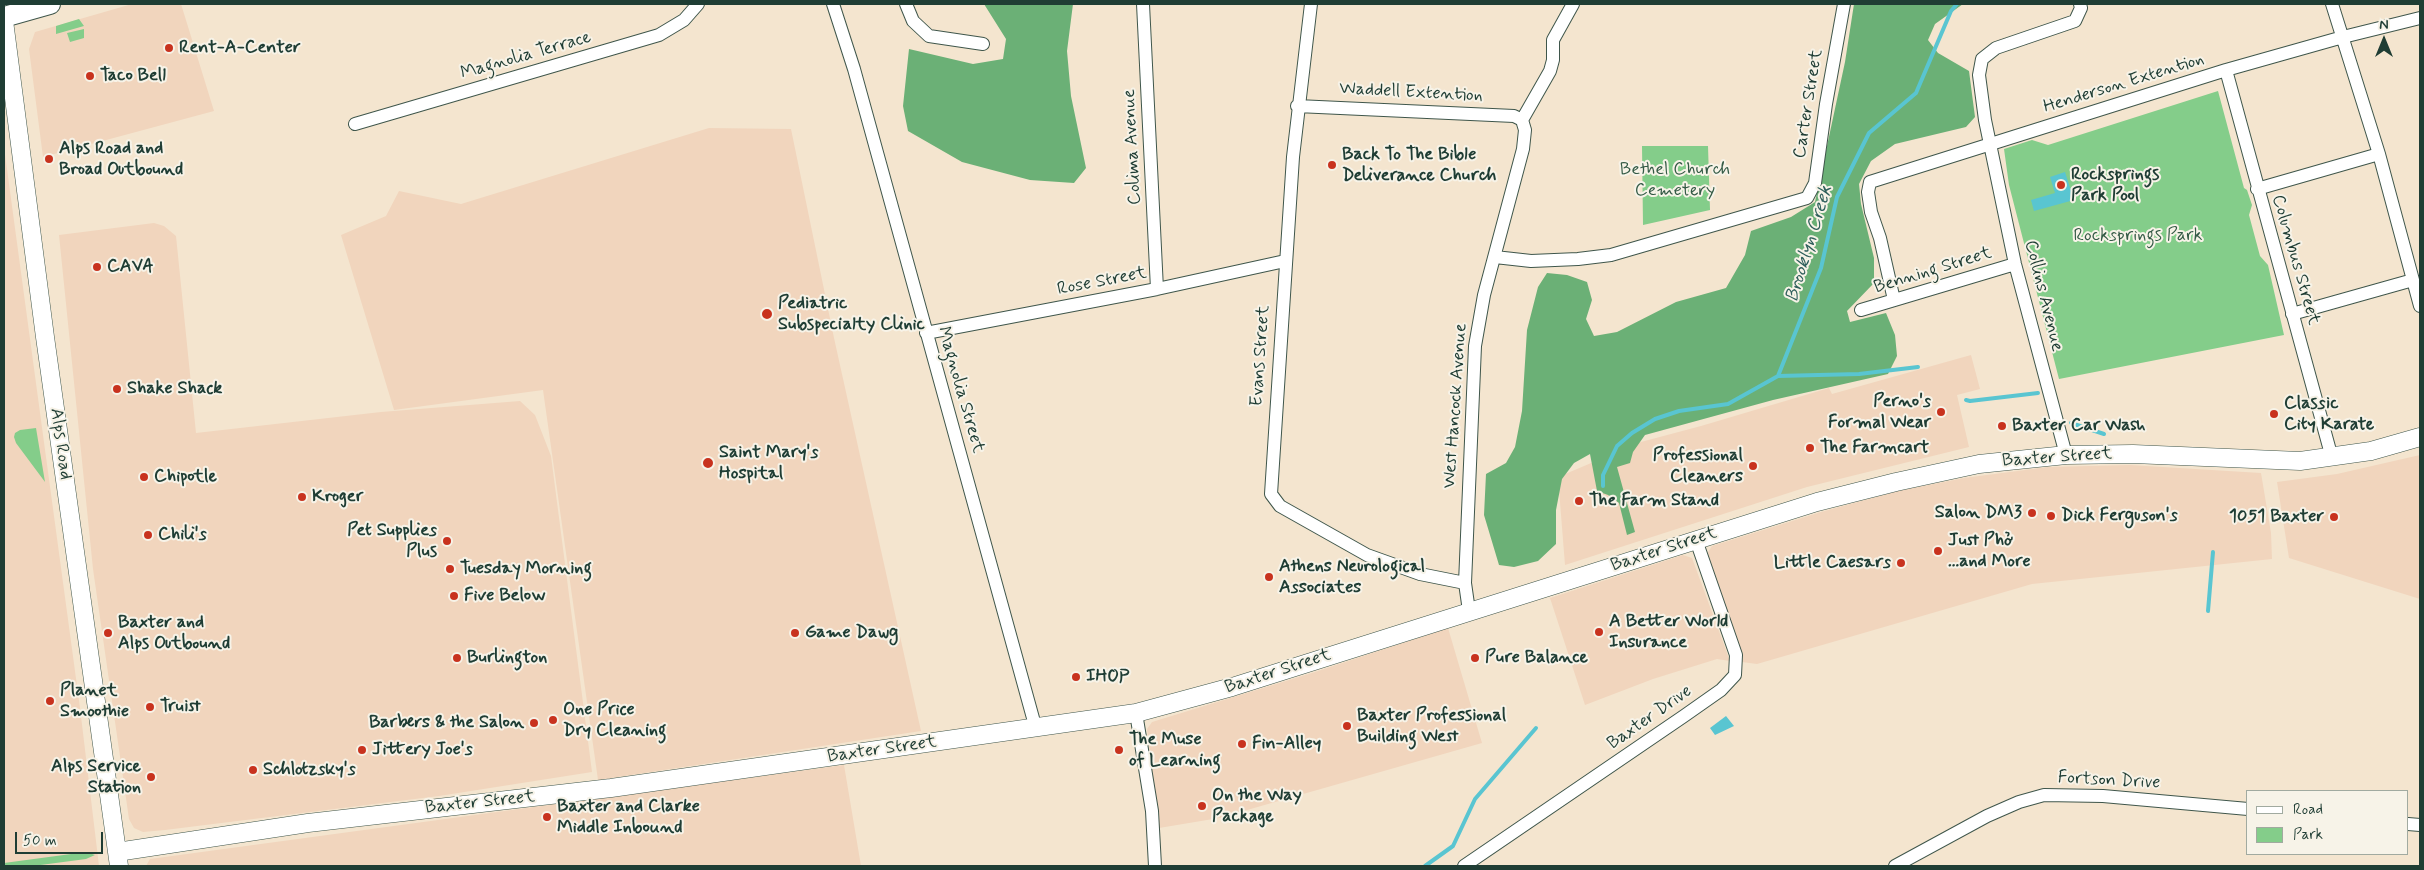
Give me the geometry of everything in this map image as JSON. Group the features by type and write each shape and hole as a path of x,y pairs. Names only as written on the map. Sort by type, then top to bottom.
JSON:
{"main road":[{"path":"4,19 50,4"},
{"name":"Alps Road","path":"4,19 46,345 118,859"},
{"name":"Baxter Street","path":"118,859 308,823 611,788 1036,729 1136,713 1232,687 1817,502 1979,464 2066,456 2139,454 2281,462 2332,458 2371,451 2420,437"}],"street":[{"name":"Magnolia Terrace","path":"354,124 658,35 684,20 698,4"},
{"name":"Magnolia Street","path":"833,4 854,70 1036,729"},
{"path":"906,4 913,21 929,36 983,44"},
{"name":"Colima Avenue","path":"1143,4 1157,289"},
{"name":"Evans Street","path":"1311,4 1297,106 1284,261 1270,482 1272,498 1280,506 1372,557 1420,574 1465,583"},
{"path":"1522,120 1550,71 1553,60 1554,40 1573,4"},
{"name":"Carter Street","path":"1495,257 1531,261 1578,260 1611,255 1799,202 1807,198 1814,183 1844,4"},
{"name":"Collins Avenue","path":"2066,456 2015,264 1990,144 1979,75 1982,59 1996,48 2075,21 2081,8 2080,4"},
{"path":"2332,4 2378,154 2420,306"},
{"name":"Henderson Extention","path":"1894,300 1880,238 1871,212 1868,192 1870,182 2226,70 2343,37 2420,18"},
{"name":"Columbus Street","path":"2226,70 2332,458"},
{"name":"Waddell Extention","path":"1297,106 1514,116 1522,120"},
{"name":"West Hancock Avenue","path":"1469,611 1465,583 1475,346 1480,311 1523,149 1525,130 1522,120"},
{"path":"2258,189 2378,154"},
{"name":"Rose Street","path":"926,333 1157,289 1284,261"},
{"name":"Benning Street","path":"1860,310 2015,264"},
{"path":"2292,314 2413,280"},
{"name":"Baxter Drive","path":"1464,866 1684,716 1720,690 1734,675 1736,655 1696,540"},
{"path":"1136,713 1152,811 1155,866"},
{"name":"Fortson Drive","path":"1895,866 1918,860 1987,816 2019,802 2044,795 2103,796 2246,809"}],"shaded area":[{"path":"132,4 181,4 214,111 43,157 29,49 35,32"},
{"name":"Saint Mary's Hospital","path":"709,128 791,129 834,338 921,731 598,780 543,390 394,410 341,235 386,216 399,191 461,204"},
{"path":"4,147 80,708 99,866 4,866"},
{"path":"154,223 164,226 176,236 196,433 381,412 520,401 535,415 551,456 592,772 439,796 165,830 143,832 134,828 129,819 93,569 59,235"},
{"path":"1971,355 1980,389 1957,395 1969,447 1807,487 1565,565 1558,477 1641,442 1829,388 1832,394"},
{"path":"2420,455 2420,599 2289,558 2277,482 2337,474"},
{"path":"2130,465 2261,473 2271,533 2272,559 2032,584 1757,664 1742,662 1707,554 1712,546 1821,512 1898,491 1964,478 2048,467"},
{"path":"1683,555 1692,558 1730,661 1717,659 1653,679 1585,705 1550,598"},
{"path":"1448,628 1482,743 1219,818 1159,828 1147,729 1152,722 1312,673"},
{"path":"844,765 861,866 146,866 150,859"}],"green space":[{"path":"984,4 1073,4 1067,51 1071,96 1086,168 1074,183 1030,180 962,162 908,131 903,106 909,49 973,64 1003,59 1006,39"},
{"path":"1854,4 1963,4 1935,24 1928,40 1938,53 1969,71 1975,117 1966,127 1895,144 1871,161 1859,184 1861,204 1874,258 1874,283 1847,311 1850,322 1886,313 1895,335 1897,356 1888,374 1773,400 1645,435 1633,452 1630,463 1617,467 1635,532 1627,535 1619,503 1608,495 1597,491 1590,454 1574,463 1562,479 1556,510 1556,544 1538,561 1514,567 1499,565 1484,515 1486,474 1506,463 1515,447 1522,411 1527,330 1538,287 1547,273 1567,275 1587,282 1592,300 1586,319 1594,336 1617,332 1676,302 1726,288 1745,255 1751,231 1791,217 1815,202 1845,62"},
{"path":"79,19 84,26 56,34 56,26"},
{"path":"84,29 84,38 70,42 67,33"},
{"name":"Rocksprings Park","path":"2218,91 2244,188 2247,190 2252,205 2249,215 2260,256 2268,265 2284,335 2059,379 2009,185 2004,149 2032,140 2048,145"},
{"name":"Bethel Church Cemetery","path":"1642,146 1708,146 1710,210 1643,225"},
{"path":"36,428 45,482 16,443 14,437 15,433 20,430"},
{"path":"86,852 95,855 86,859 33,866 4,866 4,863"}],"water":[{"name":"Rocksprings Park Pool","path":"2065,172 2074,200 2034,211 2031,200 2055,193 2050,177"},
{"path":"1726,716 1734,726 1715,735 1710,728"}],"waterway":[{"name":"Brooklyn Creek","path":"1778,376 1821,268 1837,197 1869,133 1916,93 1951,11 1957,4"},
{"path":"1603,486 1603,475 1617,446 1632,433 1655,419 1679,411 1728,404 1778,376 1859,374 1918,367"},
{"path":"1966,400 2038,393"},
{"path":"2071,423 2104,434"},
{"path":"2208,611 2213,552"},
{"name":"Brooklyn Creek","path":"1425,866 1453,846 1475,799 1536,728"}],"place":[{"name":"Rent-A-Center","path":"169,48"},
{"name":"Taco Bell","path":"90,76"},
{"name":"Alps Road and Broad Outbound","path":"49,159"},
{"name":"Back To The Bible Deliverance Church","path":"1332,165"},
{"name":"Rocksprings Park Pool","path":"2061,185"},
{"name":"CAVA","path":"97,267"},
{"name":"Pediatric Subspecialty Clinic","path":"767,314"},
{"name":"Shake Shack","path":"117,389"},
{"name":"Perno's Formal Wear","path":"1941,412"},
{"name":"Classic City Karate","path":"2274,414"},
{"name":"Baxter Car Wash","path":"2002,426"},
{"name":"The Farmcart","path":"1810,448"},
{"name":"Saint Mary's Hospital","path":"708,463"},
{"name":"Professional Cleaners","path":"1753,466"},
{"name":"Chipotle","path":"144,477"},
{"name":"Kroger","path":"302,497"},
{"name":"The Farm Stand","path":"1579,501"},
{"name":"Salon DM3","path":"2032,513"},
{"name":"Dick Ferguson's","path":"2051,516"},
{"name":"1051 Baxter","path":"2334,517"},
{"name":"Chili's","path":"148,535"},
{"name":"Pet Supplies Plus","path":"447,541"},
{"name":"Just Phở ...and More","path":"1938,551"},
{"name":"Little Caesars","path":"1901,563"},
{"name":"Tuesday Morning","path":"450,569"},
{"name":"Athens Neurological Associates","path":"1269,577"},
{"name":"Five Below","path":"454,596"},
{"name":"A Better World Insurance","path":"1599,632"},
{"name":"Baxter and Alps Outbound","path":"108,633"},
{"name":"Game Dawg","path":"795,633"},
{"name":"Burlington","path":"457,658"},
{"name":"Pure Balance","path":"1475,658"},
{"name":"IHOP","path":"1076,677"},
{"name":"Planet Smoothie","path":"50,701"},
{"name":"Truist","path":"150,707"},
{"name":"One Price Dry Cleaning","path":"553,720"},
{"name":"Barbers & the Salon","path":"534,723"},
{"name":"Baxter Professional Building West","path":"1347,726"},
{"name":"Fin-Alley","path":"1242,744"},
{"name":"Jittery Joe's","path":"362,750"},
{"name":"The Muse of Learning","path":"1119,750"},
{"name":"Schlotzsky's","path":"253,770"},
{"name":"Alps Service Station","path":"151,777"},
{"name":"On the Way Package","path":"1202,806"},
{"name":"Baxter and Clarke Middle Inbound","path":"547,817"}]}
